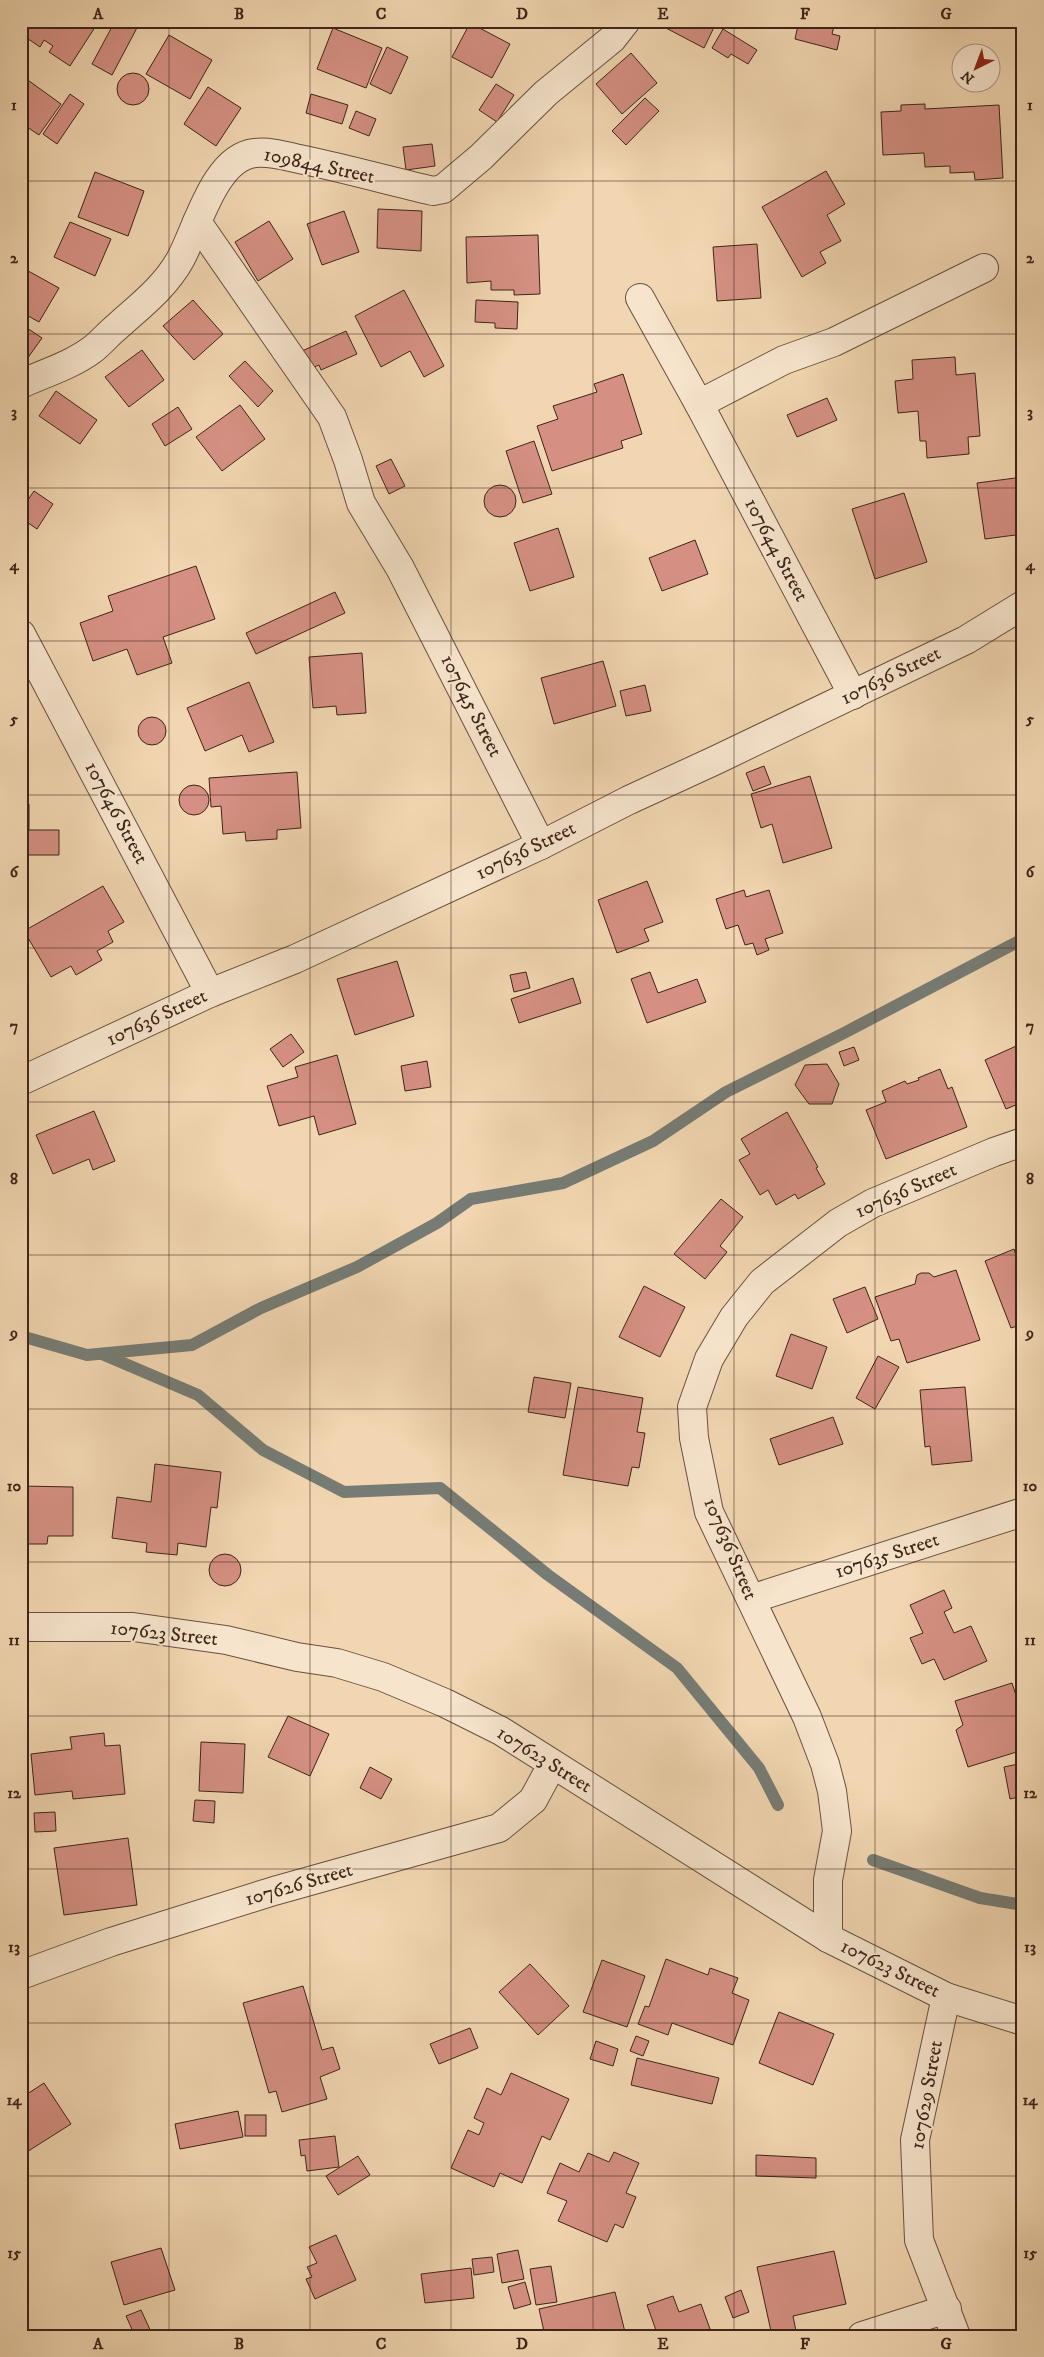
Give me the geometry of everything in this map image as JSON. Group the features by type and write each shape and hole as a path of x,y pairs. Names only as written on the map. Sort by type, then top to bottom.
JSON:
{"street":[{"name":"109844 Street","path":"21,384 72,361 93,349 172,274 212,191 230,166 254,153 270,153 339,167 426,189 443,190 481,157 546,92 612,39 626,21"},
{"name":"107645 Street","path":"197,222 332,418 348,460 360,503 400,568 541,845"},
{"path":"700,404 784,360 834,342 984,268"},
{"name":"107644 Street","path":"640,298 700,404 852,695"},
{"name":"107636 Street","path":"21,1081 210,993 294,959 541,845 629,800 966,640 1023,605"},
{"name":"107646 Street","path":"21,634 210,993"},
{"name":"107636 Street","path":"828,1938 828,1880 837,1831 832,1791 825,1764 807,1717 710,1512 694,1430 692,1407 709,1359 734,1317 762,1282 838,1223 873,1203 994,1152 1023,1142"},
{"name":"107635 Street","path":"751,1600 1023,1512"},
{"name":"107623 Street","path":"21,1627 133,1628 226,1640 297,1657 337,1663 383,1677 445,1703 501,1731 828,1938 946,1998 1023,2021"},
{"name":"107626 Street","path":"21,1975 111,1942 274,1891 499,1828 533,1800 552,1765"},
{"name":"107629 Street","path":"946,1998 915,2140 919,2240 956,2336"},
{"path":"862,2336 947,2309"}],"building":[{"path":"21,21 99,21 70,66 49,52 53,46 44,40 40,47 21,34"},
{"path":"115,21 133,21 139,24 112,75 92,64"},
{"path":"667,21 717,21 704,48 664,27"},
{"path":"775,21 791,21 787,28"},
{"path":"799,21 813,21 834,26 832,34 840,36 837,50 795,39"},
{"path":"470,23 510,44 492,78 452,57"},
{"path":"333,28 382,48 366,88 317,69"},
{"path":"723,29 757,50 748,64 731,54 728,58 712,48"},
{"path":"169,35 212,60 190,99 146,74"},
{"path":"387,47 408,57 391,94 370,84"},
{"path":"631,53 657,83 622,114 596,84"},
{"path":"133,73 145,77 149,89 145,101 133,105 121,101 117,89 121,77"},
{"path":"25,78 61,104 39,135 21,123 21,83"},
{"path":"496,84 514,95 497,122 479,110"},
{"path":"208,87 241,108 216,146 184,124"},
{"path":"70,94 84,104 57,144 43,134"},
{"path":"311,94 348,105 342,124 306,113"},
{"path":"645,98 659,111 626,145 612,131"},
{"path":"925,104 925,109 999,105 1003,178 975,180 974,172 950,173 950,166 925,167 924,153 883,155 881,112 901,111 901,105"},
{"path":"356,111 376,119 369,136 349,128"},
{"path":"432,144 435,166 406,170 403,147"},
{"path":"826,171 845,204 827,215 841,241 820,252 826,263 802,277 762,207"},
{"path":"95,172 144,191 128,236 78,217"},
{"path":"378,209 422,211 421,251 377,248"},
{"path":"344,211 359,252 322,265 307,224"},
{"path":"269,221 293,259 258,281 235,242"},
{"path":"70,222 111,239 95,276 54,257"},
{"path":"538,235 540,294 514,295 514,290 491,290 491,281 467,283 466,237"},
{"path":"757,244 761,298 717,301 713,247"},
{"path":"21,267 59,288 39,322 21,312"},
{"path":"404,290 444,366 424,377 410,351 381,367 355,316"},
{"path":"193,300 223,334 194,360 163,326"},
{"path":"476,300 518,302 517,329 495,328 495,323 475,322"},
{"path":"21,324 42,338 27,359 21,355"},
{"path":"346,331 357,354 321,370 319,365 310,369 302,351"},
{"path":"142,350 164,380 129,407 105,377"},
{"path":"955,357 956,375 975,373 980,436 968,437 969,454 927,458 926,441 920,441 918,411 898,413 895,381 913,379 912,360"},
{"path":"245,361 273,391 258,407 229,376"},
{"path":"623,374 642,434 621,441 623,448 552,471 537,426 558,419 553,406 597,392 594,384"},
{"path":"56,391 97,420 80,444 39,416"},
{"path":"827,398 837,420 797,437 787,415"},
{"path":"240,405 265,439 222,471 196,437"},
{"path":"178,407 192,429 165,446 152,424"},
{"path":"534,441 552,494 523,503 506,451"},
{"path":"391,459 405,486 389,494 376,466"},
{"path":"1023,477 1023,534 985,539 977,483"},
{"path":"500,485 506,486 511,490 515,495 515,507 511,512 506,516 500,517 494,516 489,512 485,507 484,501 485,495 489,490 494,486"},
{"path":"34,491 53,504 37,529 21,518 21,510"},
{"path":"904,493 927,562 875,579 852,509"},
{"path":"558,528 574,577 530,591 514,543"},
{"path":"695,540 708,574 662,591 649,558"},
{"path":"196,566 215,619 163,637 172,663 137,675 127,649 93,661 80,623 113,611 108,596"},
{"path":"335,592 345,613 256,654 246,633"},
{"path":"362,653 366,713 337,715 336,706 313,708 309,657"},
{"path":"603,661 616,706 554,724 541,678"},
{"path":"249,682 274,742 249,752 242,735 205,751 187,708"},
{"path":"645,685 651,711 626,716 620,691"},
{"path":"1023,688 1023,714 1016,690"},
{"path":"152,717 162,721 166,731 162,741 152,745 142,741 138,731 142,721"},
{"path":"764,766 771,784 753,791 746,773"},
{"path":"297,772 301,828 277,830 277,839 246,841 245,832 223,834 221,806 211,807 209,778"},
{"path":"810,776 832,848 783,863 772,824 761,828 751,794"},
{"path":"194,785 204,790 209,800 204,810 194,815 184,810 179,800 184,790"},
{"path":"21,804 29,804 29,830 59,830 59,855 21,855"},
{"path":"647,881 663,922 644,929 649,941 617,953 598,900"},
{"path":"103,886 124,922 108,931 113,942 97,951 102,960 76,975 71,966 51,977 24,931"},
{"path":"744,890 746,897 769,890 783,933 765,939 769,950 757,955 753,943 745,945 738,925 726,929 716,899"},
{"path":"397,961 414,1016 355,1035 337,979"},
{"path":"526,972 530,988 514,992 510,975"},
{"path":"650,972 658,993 697,979 706,1002 647,1023 631,979"},
{"path":"573,978 581,1003 519,1023 511,999"},
{"path":"291,1034 304,1052 283,1067 270,1049"},
{"path":"1023,1043 1023,1102 1006,1109 985,1060"},
{"path":"854,1047 859,1060 844,1066 839,1052"},
{"path":"337,1055 356,1124 319,1135 314,1116 279,1126 267,1086 298,1077 295,1067"},
{"path":"427,1061 431,1087 405,1091 401,1066"},
{"path":"827,1064 839,1084 832,1104 809,1104 795,1085 805,1065"},
{"path":"940,1069 948,1089 952,1087 967,1127 886,1159 866,1110 886,1102 882,1091 905,1081 907,1084 919,1080 918,1078"},
{"path":"94,1111 115,1161 93,1170 89,1159 53,1174 36,1135"},
{"path":"787,1112 818,1167 816,1168 825,1184 798,1199 795,1194 776,1205 768,1190 760,1195 739,1160 750,1154 741,1139"},
{"path":"721,1199 743,1217 720,1246 727,1252 705,1279 674,1254"},
{"path":"1014,1249 1017,1259 1023,1257 1023,1324 1011,1328 985,1261"},
{"path":"956,1270 980,1340 907,1363 899,1339 891,1341 875,1297 915,1284 917,1275 921,1273 929,1273 934,1277"},
{"path":"644,1286 685,1307 660,1357 619,1337"},
{"path":"865,1287 878,1319 847,1333 833,1299"},
{"path":"791,1334 827,1347 812,1389 776,1376"},
{"path":"878,1356 899,1367 875,1409 856,1398"},
{"path":"534,1377 571,1383 565,1418 528,1412"},
{"path":"578,1387 643,1398 637,1432 645,1433 639,1468 632,1467 628,1486 563,1475"},
{"path":"965,1387 972,1461 932,1465 930,1446 925,1447 920,1390"},
{"path":"833,1417 843,1444 779,1465 770,1439"},
{"path":"155,1464 221,1472 217,1508 211,1507 206,1547 178,1543 177,1555 146,1552 147,1543 112,1538 117,1497 151,1502"},
{"path":"21,1486 73,1487 73,1536 48,1536 47,1544 21,1544"},
{"path":"225,1554 236,1559 241,1570 236,1581 225,1586 214,1581 209,1570 214,1559"},
{"path":"944,1590 952,1608 944,1612 954,1633 971,1626 987,1661 944,1680 934,1659 922,1664 910,1638 923,1633 910,1605"},
{"path":"1012,1683 1023,1717 1023,1750 968,1767 956,1730 963,1725 955,1701"},
{"path":"288,1716 329,1734 310,1776 268,1757"},
{"path":"104,1733 105,1746 120,1745 125,1794 73,1799 72,1791 35,1795 31,1754 72,1749 70,1737"},
{"path":"201,1742 245,1744 243,1793 199,1791"},
{"path":"1023,1763 1023,1796 1010,1799 1004,1767"},
{"path":"370,1767 392,1779 381,1799 360,1788"},
{"path":"21,1774 23,1774 22,1846 21,1846"},
{"path":"195,1800 215,1801 214,1823 193,1821"},
{"path":"55,1812 56,1831 35,1832 34,1813"},
{"path":"128,1838 137,1905 64,1915 54,1848"},
{"path":"666,1959 708,1975 710,1968 738,1978 732,1993 749,2000 733,2045 672,2023 668,2035 638,2024 645,2006 649,2007"},
{"path":"602,1960 645,1976 627,2027 583,2012"},
{"path":"530,1964 569,2006 538,2035 499,1992"},
{"path":"303,1986 322,2050 333,2047 340,2069 320,2077 327,2099 282,2112 276,2091 269,2093 243,2003"},
{"path":"779,2012 834,2034 813,2085 759,2063"},
{"path":"470,2028 478,2048 439,2064 430,2044"},
{"path":"636,2036 649,2041 643,2056 630,2051"},
{"path":"596,2041 618,2049 613,2066 590,2059"},
{"path":"637,2058 719,2078 712,2104 631,2085"},
{"path":"511,2073 569,2099 550,2140 542,2136 522,2183 500,2173 494,2187 451,2168 468,2130 479,2135 484,2123 474,2118 487,2088 501,2095"},
{"path":"44,2083 71,2124 22,2155 21,2098"},
{"path":"238,2111 243,2137 180,2149 175,2124"},
{"path":"245,2115 266,2115 266,2136 245,2136"},
{"path":"335,2136 339,2167 307,2171 305,2155 301,2156 299,2140"},
{"path":"614,2152 639,2163 626,2193 636,2197 623,2228 615,2224 607,2242 558,2221 567,2201 547,2193 560,2163 579,2172 588,2153 609,2162"},
{"path":"756,2155 816,2158 816,2178 756,2176"},
{"path":"358,2156 370,2175 338,2195 326,2176"},
{"path":"336,2235 356,2280 315,2299 306,2279 312,2277 307,2267 317,2263 309,2247"},
{"path":"161,2248 175,2290 124,2305 111,2262"},
{"path":"518,2250 524,2279 502,2283 497,2254"},
{"path":"834,2251 846,2304 793,2316 796,2331 772,2336 757,2267"},
{"path":"492,2257 494,2272 474,2275 472,2259"},
{"path":"551,2266 557,2302 536,2305 530,2269"},
{"path":"471,2268 474,2298 425,2303 421,2274"},
{"path":"525,2282 531,2304 514,2309 508,2287"},
{"path":"741,2290 749,2312 733,2318 725,2297"},
{"path":"615,2292 626,2336 545,2336 539,2309"},
{"path":"673,2296 679,2312 701,2304 710,2329 691,2336 658,2336 647,2305"},
{"path":"141,2310 152,2334 148,2336 135,2336 126,2316"},
{"path":"278,2334 310,2336 278,2336"}],"waterway":[{"path":"21,1336 87,1355 192,1345 261,1308 357,1267 437,1223 471,1199 563,1183 653,1141 726,1092 844,1033 1023,939"},
{"path":"102,1354 198,1395 263,1450 344,1492 440,1488 548,1575 677,1668 759,1768 778,1805"},
{"path":"873,1860 980,1898 1023,1905"}]}
